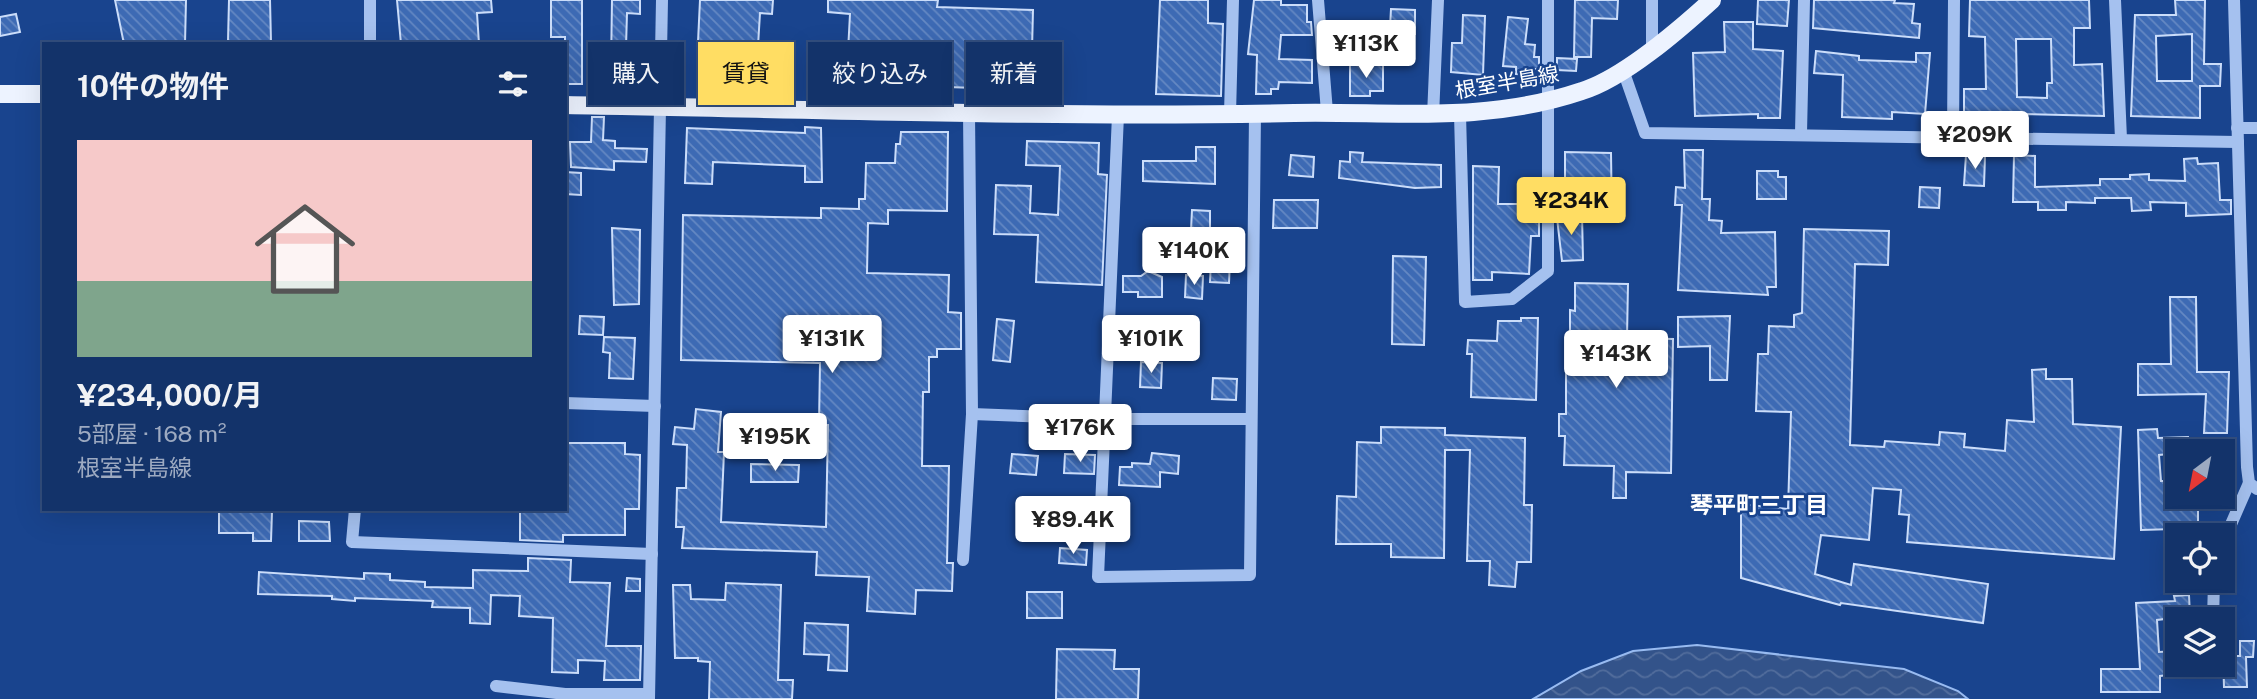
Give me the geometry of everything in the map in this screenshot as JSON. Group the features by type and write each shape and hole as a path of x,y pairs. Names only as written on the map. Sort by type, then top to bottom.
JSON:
{"main road":[{"name":"根室半島線","path":"567,105 1118,115 1327,112 1433,116 1460,114 1547,101 1585,91 1623,70 1712,0"},
{"path":"0,93 42,94"}],"street":[{"path":"370,0 370,42"},
{"path":"496,687 565,694 649,696 663,107 663,0"},
{"path":"1230,114 1233,0"},
{"path":"1318,0 1327,112"},
{"path":"1433,116 1438,0"},
{"path":"1460,114 1465,302 1512,299 1548,271 1548,0"},
{"path":"1652,0 1652,48"},
{"path":"1801,133 1804,0"},
{"path":"1954,0 1954,136"},
{"path":"2115,0 2121,139"},
{"path":"2234,0 2253,486 2234,523"},
{"path":"1623,70 1645,133 2121,139 2238,135 2257,128"},
{"path":"962,560 972,414 968,113"},
{"path":"1118,115 1098,577 1250,575 1255,114"},
{"path":"567,403 655,406"},
{"path":"972,414 1106,419 1251,419"},
{"path":"355,511 352,542 652,554"}],"water":[{"path":"1697,645 1904,669 1958,691 1968,699 1533,699 1581,671 1633,651"}],"building":[{"path":"115,0 186,0 185,42 124,42"},
{"path":"229,0 270,0 271,42 228,41"},
{"path":"397,0 491,0 492,12 477,13 479,42 401,42"},
{"path":"551,0 582,0 582,84 567,84 567,42 565,37 551,37"},
{"path":"612,0 640,0 640,14 627,13 626,42 611,42"},
{"path":"700,0 773,0 772,14 760,13 758,42 698,42"},
{"path":"828,0 938,0 937,7 1033,10 1032,42 966,42 966,88 952,87 952,42 848,42 850,14 828,12"},
{"path":"1160,0 1208,0 1208,23 1223,24 1221,96 1156,94"},
{"path":"1254,0 1281,0 1281,5 1307,5 1307,22 1311,22 1312,35 1281,35 1279,59 1312,60 1312,83 1279,82 1278,89 1271,89 1271,94 1256,94 1257,55 1248,54"},
{"path":"1575,0 1618,0 1617,19 1592,18 1591,57 1574,57"},
{"path":"1758,0 1789,0 1787,26 1757,24"},
{"path":"1814,0 1895,0 1894,3 1914,4 1912,23 1920,24 1919,38 1813,28"},
{"path":"1970,0 2089,0 2090,28 2074,28 2074,65 2102,64 2104,116 2024,114 2024,118 2006,119 1964,115 1964,89 1986,89 1985,37 1969,36","holes":["2016,39 2051,39 2052,83 2047,83 2047,98 2017,97"]},
{"path":"2175,0 2205,0 2204,64 2221,64 2220,86 2200,86 2200,118 2131,116 2135,15 2176,15","holes":["2192,34 2192,81 2157,81 2156,36"]},
{"path":"1391,9 1415,10 1415,34 1407,34 1407,64 1388,64"},
{"path":"16,14 20,32 0,36 0,17"},
{"path":"1463,15 1485,16 1483,75 1451,72 1452,43 1462,43"},
{"path":"1508,17 1528,19 1525,44 1535,45 1534,57 1539,57 1539,69 1533,69 1533,75 1516,74 1516,67 1503,66"},
{"path":"1724,22 1753,22 1753,49 1783,51 1780,118 1758,118 1758,114 1695,116 1693,53 1725,52"},
{"path":"1343,33 1356,34 1355,49 1342,48"},
{"path":"1816,51 1859,56 1859,60 1916,62 1916,53 1930,53 1925,114 1892,112 1892,119 1842,117 1843,75 1814,73"},
{"path":"1557,58 1577,59 1576,71 1557,70"},
{"path":"1350,65 1383,65 1383,91 1370,91 1370,96 1350,96"},
{"path":"592,117 604,117 603,140 615,141 615,148 647,149 646,162 614,161 614,170 571,167 570,142 591,142"},
{"path":"805,127 821,128 822,182 805,182 805,166 713,162 712,184 685,183 687,128 805,133"},
{"path":"901,132 948,132 947,211 888,210 888,224 868,223 867,273 949,275 948,312 961,313 961,349 937,349 937,357 929,357 929,392 923,392 922,466 949,466 947,563 953,563 952,591 916,590 915,614 867,611 869,577 816,575 817,552 682,548 684,527 676,527 677,488 686,488 687,445 673,444 675,427 694,429 696,409 721,412 718,452 724,452 721,522 826,527 828,425 819,425 820,363 681,360 683,215 821,218 821,208 859,209 859,199 865,199 866,163 895,163 896,144 900,144"},
{"path":"1027,141 1099,143 1098,174 1107,175 1102,285 1036,282 1038,235 994,234 996,185 1031,186 1030,213 1058,215 1060,166 1026,165"},
{"path":"1196,147 1215,147 1215,184 1143,181 1143,161 1196,161"},
{"path":"1684,150 1703,150 1702,199 1710,199 1709,220 1722,221 1721,233 1775,232 1776,287 1767,287 1768,295 1678,290 1682,205 1675,205 1676,187 1685,188"},
{"path":"1350,152 1363,153 1362,162 1441,165 1441,187 1415,188 1339,178 1340,161 1350,162"},
{"path":"1565,152 1611,153 1612,221 1586,220 1587,180 1565,179"},
{"path":"1291,155 1314,157 1313,177 1289,175"},
{"path":"1966,155 1985,156 1984,186 1964,185"},
{"path":"2014,155 2035,156 2035,187 2100,185 2100,179 2130,179 2130,175 2149,174 2149,180 2185,181 2184,159 2197,158 2198,164 2218,163 2220,200 2231,200 2231,214 2186,216 2186,203 2150,202 2151,210 2132,211 2131,198 2095,198 2095,203 2066,202 2066,210 2038,210 2038,202 2013,202"},
{"path":"1473,166 1499,167 1498,204 1523,204 1522,217 1539,218 1539,236 1531,236 1529,274 1492,272 1492,280 1473,280"},
{"path":"1757,171 1778,171 1778,177 1786,177 1786,199 1757,199"},
{"path":"567,172 581,173 581,195 567,194"},
{"path":"1920,187 1940,188 1939,208 1919,207"},
{"path":"1274,200 1318,200 1317,228 1273,228"},
{"path":"1192,210 1210,211 1210,231 1191,230"},
{"path":"1582,214 1583,260 1562,261 1557,218 1560,218 1560,215"},
{"path":"612,228 640,230 639,304 614,305"},
{"path":"1804,229 1889,231 1888,265 1855,264 1850,445 1884,447 1885,441 1939,445 1940,432 1965,434 1964,447 2005,451 2007,420 2034,422 2032,370 2046,369 2046,379 2072,379 2073,424 2121,427 2114,559 1907,542 1909,515 1899,514 1901,490 1873,488 1869,540 1821,535 1815,574 1851,585 1854,564 1988,584 1983,623 1841,603 1840,605 1741,578 1741,504 1788,509 1791,412 1756,411 1758,354 1768,354 1769,326 1794,327 1794,315 1802,313"},
{"path":"1393,256 1426,257 1424,345 1392,344"},
{"path":"1211,260 1230,261 1229,283 1210,282"},
{"path":"1148,271 1162,277 1162,297 1138,297 1138,292 1123,292 1123,276 1141,276"},
{"path":"1186,275 1203,276 1202,299 1185,297"},
{"path":"1575,283 1628,284 1627,338 1673,339 1671,473 1626,472 1626,498 1613,498 1614,466 1564,465 1565,436 1559,436 1559,414 1566,414 1566,343 1570,343 1570,310 1575,311"},
{"path":"2170,297 2196,297 2197,372 2229,372 2227,433 2204,433 2206,394 2138,395 2138,364 2171,364"},
{"path":"580,316 604,317 603,335 579,334"},
{"path":"1730,316 1727,380 1710,380 1710,346 1678,347 1678,317"},
{"path":"1521,318 1538,318 1536,400 1471,397 1472,354 1467,354 1468,340 1497,341 1498,321 1521,321"},
{"path":"997,319 1014,321 1010,362 993,360"},
{"path":"604,337 635,338 633,379 609,378 610,353 603,352"},
{"path":"1141,362 1162,363 1161,388 1140,387"},
{"path":"1213,378 1237,379 1236,400 1212,399"},
{"path":"1381,427 1445,428 1445,435 1525,438 1524,505 1532,505 1531,562 1517,562 1515,587 1489,585 1490,561 1467,561 1470,450 1445,450 1444,558 1391,557 1391,544 1336,544 1337,496 1356,497 1357,442 1381,443"},
{"path":"2157,429 2158,438 2188,437 2165,439 2165,454 2159,455 2161,481 2164,481 2165,509 2198,509 2198,523 2165,523 2165,529 2141,530 2138,430"},
{"path":"567,443 625,443 625,454 640,455 639,509 625,509 625,535 563,535 563,542 520,540 520,511 567,511"},
{"path":"1152,453 1179,456 1178,474 1160,472 1160,487 1119,485 1120,467 1132,467 1132,463 1150,464"},
{"path":"1012,454 1038,456 1036,475 1010,473"},
{"path":"1065,454 1095,455 1094,474 1064,473"},
{"path":"751,464 799,465 798,482 751,482"},
{"path":"219,511 272,512 271,541 253,541 253,533 219,533"},
{"path":"299,521 329,522 330,541 299,541"},
{"path":"1060,548 1087,550 1086,565 1059,563"},
{"path":"528,558 571,560 570,582 610,583 606,646 641,646 640,680 604,680 605,661 578,660 578,673 552,672 553,618 519,616 520,596 491,595 490,624 470,623 470,608 432,607 433,601 355,598 355,601 332,599 332,596 258,594 259,572 364,579 364,573 390,574 390,580 425,582 425,587 473,588 473,570 528,571"},
{"path":"627,578 640,579 640,591 626,591"},
{"path":"726,583 781,585 778,680 793,680 792,699 709,699 710,662 698,661 698,658 675,658 673,585 690,585 691,599 725,600"},
{"path":"1027,592 1062,592 1062,618 1027,618"},
{"path":"2189,595 2190,607 2165,607 2165,619 2157,620 2159,652 2165,652 2165,675 2160,676 2160,692 2101,692 2101,669 2140,669 2136,603 2175,601 2174,596"},
{"path":"805,623 848,625 847,671 828,670 829,655 804,654"},
{"path":"2240,641 2254,641 2253,657 2246,657 2247,687 2224,687 2224,677 2235,677 2235,656 2240,656"},
{"path":"1057,649 1115,650 1114,669 1139,669 1138,699 1056,699"}],"district":[{"name":"琴平町三丁目","path":"1759,504"}]}
